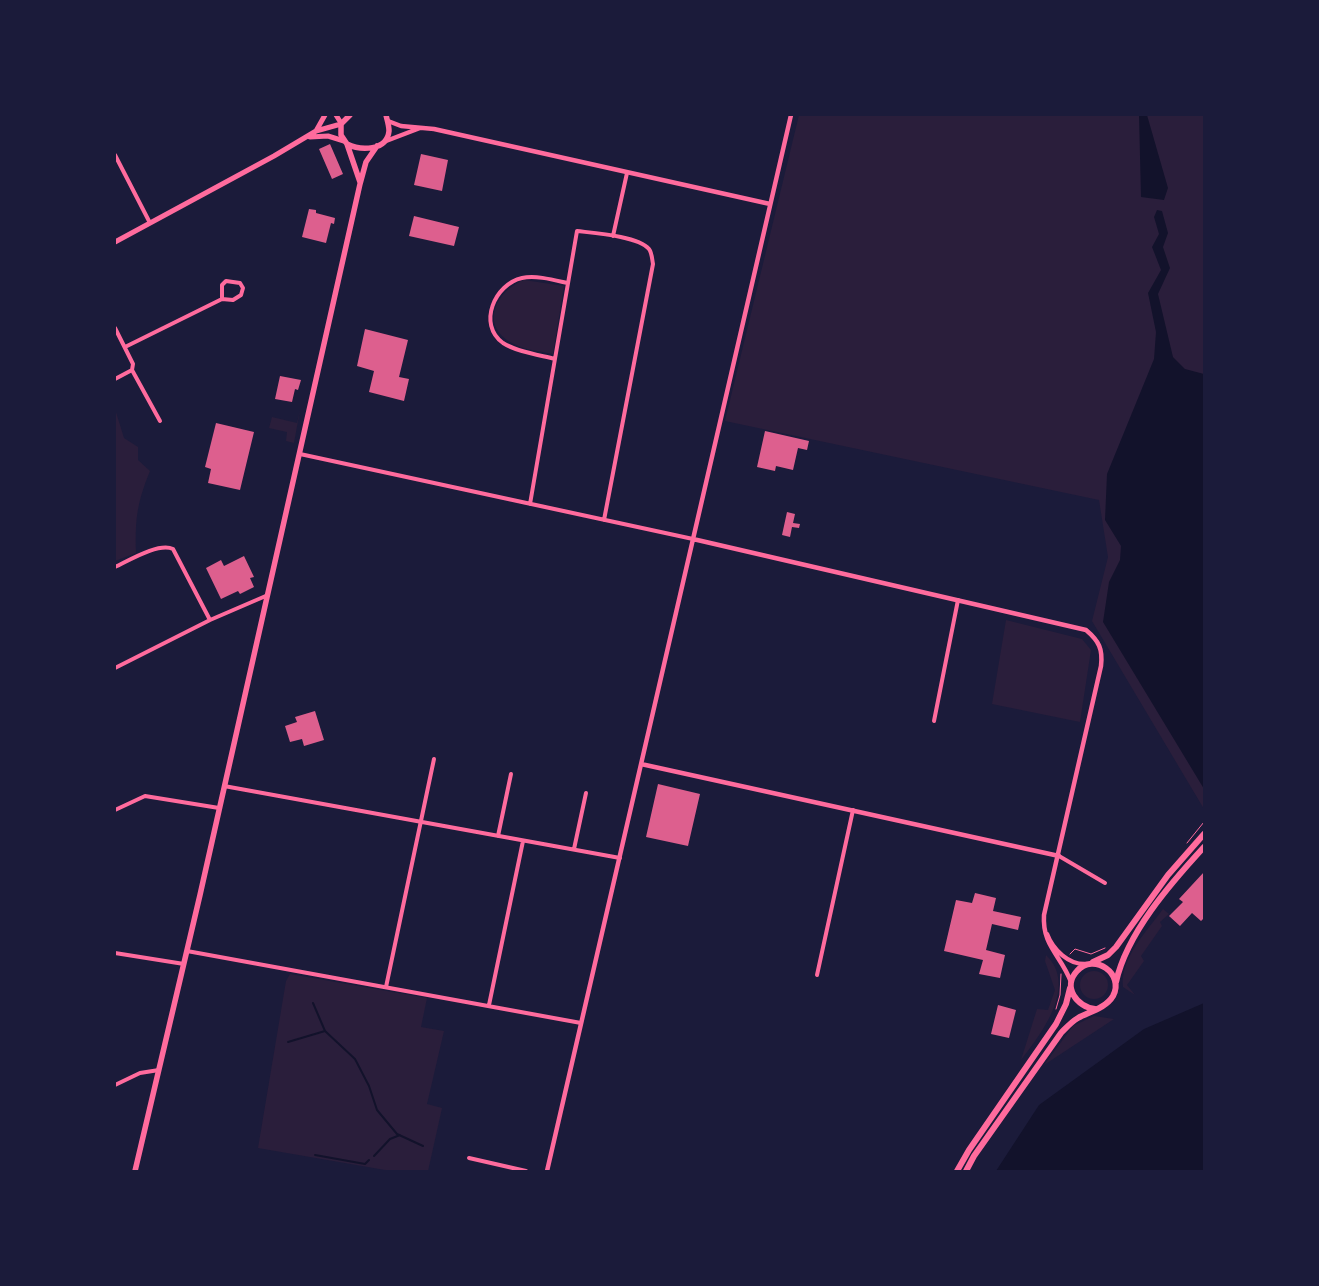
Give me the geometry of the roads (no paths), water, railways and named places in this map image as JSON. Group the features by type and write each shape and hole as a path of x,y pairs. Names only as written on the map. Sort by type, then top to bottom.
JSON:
{"highway":[{"path":"957,1171 969,1150 1056,1024 1066,1004 1071,982 1077,970 1099,960 1116,947 1168,876 1204,834"},
{"path":"966,1171 974,1156 1060,1033 1077,1019 1102,1007 1112,998 1120,966 1129,946 1172,885 1204,848"},
{"path":"1088,964 1098,964 1107,968 1113,976 1116,986"},
{"path":"1071,982 1075,999 1085,1006 1095,1009"}],"main road":[{"path":"115,242 309,137 316,131 325,115"},
{"path":"336,115 341,123 341,135 360,184"},
{"path":"316,131 341,123 350,115"},
{"path":"135,1171 187,951 360,184 366,162 378,146 385,141 389,131 385,117"},
{"path":"309,137 328,136 358,148 378,146"}],"street":[{"path":"547,1171 790,115"},
{"path":"385,117 402,126 422,128 770,204"},
{"path":"385,141 422,128"},
{"path":"115,155 150,223"},
{"path":"613,236 627,173"},
{"path":"530,504 577,231 613,236 645,246 650,250 652,264 604,520"},
{"path":"555,359 512,347 502,342 492,327 492,306 502,288 511,281 524,277 568,283"},
{"path":"125,347 222,299 233,300 241,295 243,288 240,283 226,281 222,285 222,299"},
{"path":"115,328 133,364 132,370 160,421"},
{"path":"115,379 132,370"},
{"path":"300,454 693,539 1086,630 1097,639 1103,651 1102,666 1046,906 1043,926 1045,938 1051,949 1064,964 1071,982"},
{"path":"115,567 156,549 169,547 173,549 210,620"},
{"path":"115,668 210,620 268,595"},
{"path":"934,721 958,600"},
{"path":"386,987 434,759"},
{"path":"641,764 1059,856 1105,883"},
{"path":"498,836 511,774"},
{"path":"224,786 620,858"},
{"path":"574,849 586,793"},
{"path":"115,810 145,796 219,808"},
{"path":"817,975 853,810"},
{"path":"489,1005 523,841"},
{"path":"1046,906 1048,936 1054,948 1074,963 1088,964"},
{"path":"187,951 581,1022"},
{"path":"115,952 184,964"},
{"path":"115,1085 140,1073 158,1070"},
{"path":"469,1158 526,1171"}],"waterway":[{"path":"313,1003 325,1031"},
{"path":"288,1042 325,1031 355,1059 369,1086 377,1110 397,1134 423,1146"},
{"path":"374,1156 390,1139 400,1135"},
{"path":"315,1155 365,1164 369,1160"}]}
